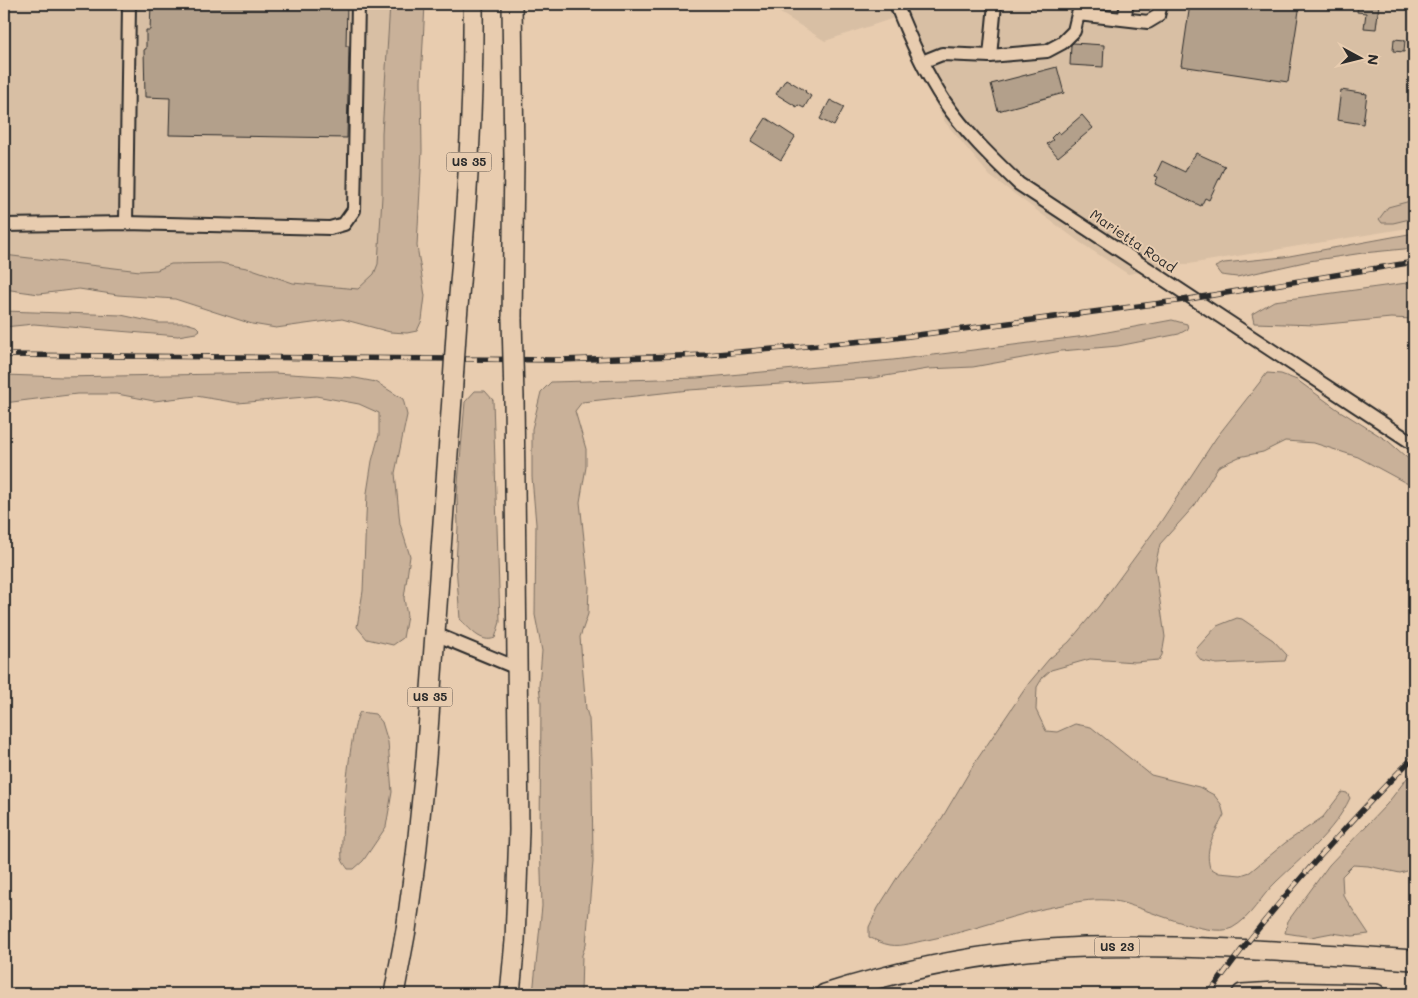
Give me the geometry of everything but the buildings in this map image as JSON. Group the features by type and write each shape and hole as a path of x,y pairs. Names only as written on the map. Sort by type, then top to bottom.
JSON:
{"highway":[{"name":"US 35","path":"394,994 406,930 416,856 435,634 468,189 473,4"},
{"path":"510,994 518,889 519,830 512,320 514,160 512,4"},
{"name":"US 23","path":"825,994 856,984 926,968 1003,954 1084,947 1179,947 1414,960"},
{"path":"1242,994 1276,992 1376,994"}],"street":[{"path":"126,223 128,4"},
{"path":"4,225 126,223 330,228 344,224 354,210 358,4"},
{"name":"Marietta Road","path":"896,4 922,62 943,100 969,134 1019,184 1414,444"},
{"path":"990,56 995,4"},
{"path":"1124,19 1127,4"},
{"path":"922,62 942,54 990,56 1047,51 1062,43 1074,31 1078,14 1148,22 1158,16 1161,4"},
{"path":"435,634 517,668"}],"shaded area":[{"path":"4,4 402,4 391,294 4,263"},
{"path":"390,4 425,4 421,81 422,151 417,246 425,296 422,320 417,331 407,333 390,332 342,319 276,328 252,324 175,299 118,295 79,289 39,294 4,289 4,255 140,271 157,270 171,264 220,263 252,269 293,283 358,289 374,274 378,264 382,196 382,133"},
{"path":"766,4 1414,4 1414,227 1128,274 1081,243 990,176 945,122 909,53 894,18 825,41"},
{"path":"1414,200 1414,218 1393,223 1382,223 1379,219 1388,207"},
{"path":"1414,233 1414,248 1309,261 1237,277 1221,275 1215,267 1224,263 1284,257"},
{"path":"1414,282 1414,319 1391,318 1316,325 1254,323 1252,314 1274,301"},
{"path":"4,311 121,315 158,323 186,323 196,326 200,330 196,333 178,336 34,324 4,327"},
{"path":"1172,320 1187,324 1188,329 1179,334 1118,346 1061,351 973,367 928,369 873,378 689,390 582,402 575,411 586,449 586,467 580,502 589,586 588,614 580,637 586,709 589,719 593,862 586,944 582,955 581,994 533,994 542,906 540,839 541,703 539,686 542,651 535,615 536,524 532,477 532,429 541,392 551,382 697,378 893,360 1086,336"},
{"path":"274,373 355,378 376,382 403,399 407,415 395,473 400,524 410,556 404,598 407,616 403,638 393,645 367,639 357,627 363,591 367,493 372,461 379,435 379,413 359,404 316,396 238,403 196,396 154,401 117,394 77,394 4,403 4,375 63,377"},
{"path":"1267,373 1281,374 1297,380 1337,409 1388,441 1414,464 1414,485 1406,483 1358,457 1314,443 1285,441 1263,452 1239,457 1218,467 1195,505 1160,544 1155,566 1165,637 1162,655 1159,660 1135,662 1090,659 1051,670 1043,677 1037,687 1036,710 1046,731 1057,732 1075,724 1091,727 1151,775 1199,787 1214,795 1221,804 1224,815 1211,840 1208,853 1210,868 1219,873 1241,875 1250,872 1285,843 1323,817 1342,792 1347,793 1350,798 1335,822 1327,833 1270,888 1250,913 1232,928 1221,930 1192,926 1127,904 1109,900 1095,900 1045,908 961,932 904,945 887,944 869,937 869,927 878,908 900,873 942,818 974,764 1029,683 1049,659 1069,642 1099,606 1160,523 1216,438"},
{"path":"475,391 485,391 493,400 500,622 495,638 490,639 480,637 471,631 460,619 456,565 457,495 465,402"},
{"path":"1237,618 1242,619 1273,640 1287,655 1285,661 1217,664 1202,661 1195,653 1197,648 1217,626"},
{"path":"360,712 375,714 382,722 388,742 392,792 386,827 363,861 354,869 348,869 342,859 344,807 349,759 356,721"},
{"path":"1414,769 1414,869 1400,873 1368,866 1353,865 1342,876 1343,895 1369,934 1353,936 1332,933 1311,937 1285,933 1288,921 1329,865 1387,804"}],"railway":[{"path":"4,355 560,360 706,355 887,339 1177,301 1414,262"},
{"path":"1209,994 1256,931 1290,890 1360,812 1414,757"}]}
